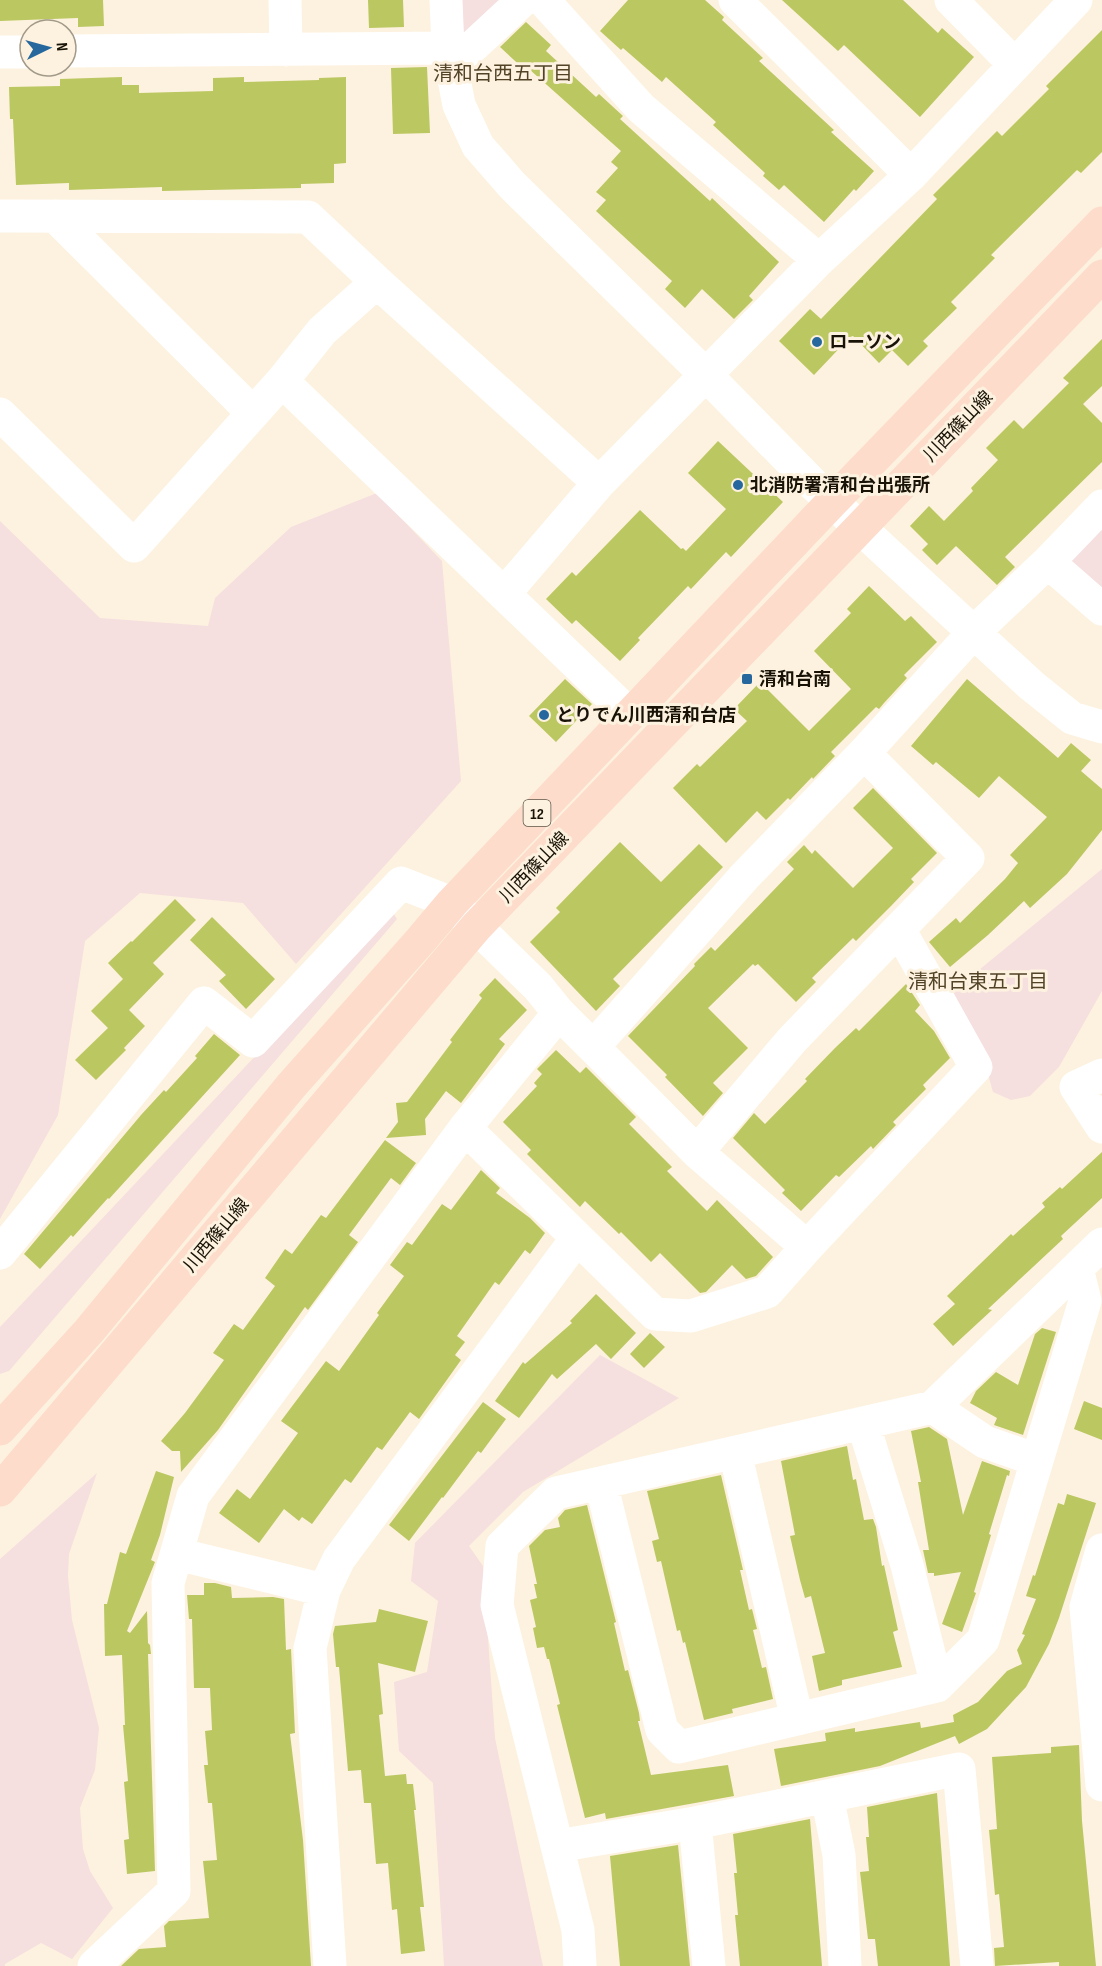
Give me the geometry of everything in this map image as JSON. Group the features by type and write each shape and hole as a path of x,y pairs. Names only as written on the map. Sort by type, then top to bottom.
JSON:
{"main road":[{"name":"川西篠山線","path":"0,1429 89,1331 291,1086 452,903 832,502 1102,223"},
{"name":"川西篠山線","path":"6,1484 476,927 1102,276"}],"street":[{"path":"285,0 286,50"},
{"path":"446,0 448,48 459,105 478,146 512,185 860,528 1031,685 1072,718 1102,727"},
{"path":"78,51 448,48 469,50 523,0"},
{"path":"543,0 641,108 819,260"},
{"path":"735,0 910,176"},
{"path":"951,0 1014,64"},
{"path":"504,594 599,483 819,260 910,176 1076,0"},
{"path":"0,52 18,52"},
{"path":"0,216 309,217 377,282 599,483"},
{"path":"56,216 253,413"},
{"path":"0,414 134,546 282,381 322,331 377,282"},
{"path":"282,381 630,715"},
{"path":"593,1047 745,876 864,753 974,632 1048,562 1102,506"},
{"path":"1048,562 1102,609"},
{"path":"697,1152 792,1040 969,858 864,753"},
{"path":"0,1253 204,1003 254,1041 401,883 452,903 538,987 559,1013 697,1152 807,1247"},
{"path":"465,1128 655,1314 691,1316 767,1292 976,1067 899,929"},
{"path":"94,1966 174,1892 168,1583 193,1496 465,1128 559,1013"},
{"path":"1102,1075 1076,1087 1102,1127"},
{"path":"330,1966 310,1648 324,1590 339,1559 577,1238"},
{"path":"580,1966 578,1930 497,1605 502,1546 556,1493 933,1407 1102,1244"},
{"path":"601,1483 662,1730 679,1747 937,1686 983,1640 1085,1301 1077,1268"},
{"path":"933,1407 985,1442 1037,1460"},
{"path":"863,1423 907,1565 937,1686"},
{"path":"735,1452 797,1719"},
{"path":"1102,1550 1086,1607 1102,1785"},
{"path":"177,1554 324,1590"},
{"path":"557,1846 695,1823 960,1769 977,1966"},
{"path":"827,1796 838,1855 845,1966"},
{"path":"695,1823 709,1966"}],"shaded area":[{"path":"446,0 521,0 469,50"},
{"path":"377,493 442,561 461,781 296,964 243,903 140,893 85,941 58,1115 0,1219 0,521 100,618 208,626 215,598 291,527"},
{"path":"1102,506 1102,609 1048,562"},
{"path":"1102,869 1102,991 1059,1067 1030,1096 1011,1100 993,1092 980,1046 952,992"},
{"path":"392,911 397,919 9,1371 0,1374 0,1327"},
{"path":"600,1355 679,1398 523,1492 469,1546 483,1566 495,1738 543,1966 444,1966 433,1783 399,1751 394,1682 427,1672 438,1601 411,1581 415,1543"},
{"path":"97,1473 69,1554 68,1576 72,1620 99,1728 95,1770 80,1808 83,1849 90,1871 113,1908 72,1959 41,1943 5,1966 0,1966 0,1559"}],"building":[{"path":"0,0 103,0 104,26 78,27 78,18 18,18 18,20 0,21"},
{"path":"368,0 403,0 404,27 369,28"},
{"path":"628,0 705,0 724,17 722,20 763,58 759,61 834,130 831,132 874,171 824,222 784,185 779,190 763,176 765,173 713,125 716,122 666,77 662,82 600,31"},
{"path":"782,0 903,0 938,33 942,28 974,57 920,117 844,45 838,51"},
{"path":"526,22 551,45 546,51 596,97 599,94 623,116 620,119 710,201 712,198 779,262 749,296 753,300 734,319 702,289 685,308 665,289 672,281 596,211 606,200 596,192 618,168 611,162 621,151 529,69 527,72 500,47"},
{"path":"1102,30 1102,152 1081,173 1077,170 991,255 995,258 951,302 957,308 923,341 928,346 908,366 892,350 879,363 853,336 814,375 779,341 810,309 821,319 937,199 933,195 997,131 1002,136 1049,89 1046,86"},
{"path":"427,67 430,133 393,134 391,68"},
{"path":"122,77 122,85 139,85 139,93 213,91 213,78 244,77 244,82 346,77 346,163 334,164 334,183 301,184 301,188 162,191 162,187 69,190 69,183 16,185 9,87 60,86 60,79"},
{"path":"1102,339 1102,386 1083,404 1102,423 1102,462 1005,557 1015,567 997,585 956,546 937,565 922,550 928,544 910,526 929,506 944,521 973,491 971,488 998,460 986,448 1014,420 1023,429 1069,383 1063,378"},
{"path":"718,441 783,502 731,557 726,552 691,589 688,586 638,638 640,640 620,661 576,620 572,624 546,599 572,572 576,576 640,510 681,549 686,551 726,509 688,473"},
{"path":"869,586 905,621 911,616 937,642 904,675 907,678 879,709 876,707 831,752 835,756 813,779 812,777 766,820 757,811 726,843 673,788 697,764 700,767 747,721 734,709 760,682 809,731 851,689 814,651 851,613 847,609"},
{"path":"565,679 592,704 556,742 529,716"},
{"path":"967,679 1058,758 1071,743 1091,760 1081,771 1102,789 1102,830 1067,874 1030,908 1024,901 950,967 929,942 956,918 960,923 1005,879 1018,863 1010,855 1047,817 999,776 979,798 936,762 933,765 911,746"},
{"path":"873,788 937,853 911,879 914,882 856,941 853,938 812,978 816,982 796,1002 758,964 755,966 753,964 708,1008 748,1048 713,1083 723,1093 703,1116 628,1036 695,966 694,964 711,947 715,951 794,869 787,862 804,845 812,854 815,850 853,888 893,848 853,808"},
{"path":"620,842 661,882 699,844 723,867 613,979 620,986 596,1011 530,942 560,912 556,908"},
{"path":"175,899 196,920 153,963 164,974 129,1010 145,1026 124,1048 126,1050 96,1080 75,1060 108,1028 91,1011 123,979 108,963"},
{"path":"212,917 275,979 246,1009 219,981 226,975 190,940"},
{"path":"495,978 527,1010 499,1039 505,1044 461,1103 446,1091 425,1119 426,1135 386,1138 398,1122 396,1103 407,1102 482,998 479,995"},
{"path":"906,984 920,1005 915,1011 934,1031 950,1058 923,1085 926,1089 893,1122 896,1125 873,1149 871,1146 839,1177 836,1175 801,1211 782,1193 785,1190 733,1138 754,1113 765,1124 835,1048 856,1028 859,1031"},
{"path":"214,1034 240,1055 109,1199 40,1269 24,1254 141,1115 197,1058 195,1056"},
{"path":"556,1050 580,1073 586,1067 636,1117 629,1124 672,1167 667,1171 707,1211 717,1200 773,1257 756,1276 746,1279 732,1265 706,1292 700,1293 660,1253 651,1262 585,1201 580,1207 527,1154 531,1150 503,1122 537,1086 534,1083 542,1074 537,1069"},
{"path":"385,1140 416,1163 400,1185 391,1178 349,1235 358,1242 308,1310 305,1307 218,1430 181,1472 180,1451 172,1451 161,1441 224,1360 213,1353 234,1324 243,1330 275,1286 265,1278 285,1249 292,1254 321,1215 326,1218"},
{"path":"1102,1152 1102,1198 1061,1236 1063,1239 988,1309 992,1310 953,1346 933,1324 955,1304 947,1296 1011,1234 1013,1236 1045,1207 1042,1203 1060,1187 1062,1189"},
{"path":"481,1170 500,1188 496,1193 530,1218 545,1233 530,1254 525,1250 499,1285 495,1282 457,1336 465,1342 455,1355 461,1360 419,1419 410,1412 382,1450 377,1447 351,1483 345,1479 312,1524 302,1517 299,1521 284,1509 259,1543 219,1513 237,1489 250,1499 298,1433 281,1421 326,1361 339,1371 404,1276 390,1265 407,1242 412,1245 442,1204 451,1210"},
{"path":"596,1294 636,1333 611,1359 596,1344 557,1379 552,1374 519,1418 495,1401 523,1362 525,1364 572,1323 570,1321"},
{"path":"1042,1328 1056,1332 1023,1435 994,1425 997,1418 970,1403 976,1391 996,1372 1018,1385 1035,1334"},
{"path":"650,1333 665,1347 644,1368 630,1354"},
{"path":"1084,1401 1102,1408 1102,1440 1074,1429"},
{"path":"483,1402 506,1419 481,1453 478,1451 409,1541 389,1525"},
{"path":"929,1427 947,1439 963,1515 982,1461 1010,1471 989,1534 991,1535 974,1592 976,1593 962,1632 942,1624 961,1572 934,1576 934,1573 928,1573 923,1550 929,1550 918,1482 921,1482 911,1431"},
{"path":"847,1446 864,1520 873,1519 876,1527 882,1566 884,1565 898,1630 893,1632 902,1667 842,1680 842,1685 819,1691 812,1656 825,1653 811,1596 805,1598 800,1580 790,1536 795,1535 781,1461"},
{"path":"156,1471 174,1477 160,1535 151,1560 155,1562 127,1631 130,1633 147,1611 148,1643 151,1654 148,1654 155,1871 127,1874 124,1840 129,1839 124,1782 128,1781 123,1725 125,1725 122,1655 105,1656 104,1604 107,1604 120,1552 126,1554"},
{"path":"721,1475 743,1570 740,1570 749,1610 752,1609 757,1629 753,1630 762,1668 766,1667 773,1699 732,1709 733,1713 704,1720 685,1642 683,1643 680,1630 677,1631 661,1561 657,1562 652,1541 659,1539 647,1491"},
{"path":"1067,1494 1096,1503 1059,1618 1049,1644 1026,1687 987,1729 959,1744 955,1736 880,1766 781,1786 774,1749 826,1741 825,1733 855,1728 855,1732 920,1722 921,1728 954,1722 953,1715 978,1702 1007,1671 1022,1664 1017,1650 1025,1635 1022,1634 1036,1599 1026,1596 1033,1575 1035,1576 1058,1503 1064,1505"},
{"path":"587,1505 616,1622 614,1623 625,1671 628,1670 639,1713 640,1721 638,1721 651,1775 728,1765 734,1796 606,1819 605,1813 585,1818 557,1705 560,1704 549,1659 547,1659 544,1647 537,1648 533,1628 536,1627 530,1600 537,1598 534,1584 537,1584 529,1546 545,1530 560,1527 558,1518 565,1510"},
{"path":"204,1583 231,1587 232,1598 284,1599 286,1650 291,1649 295,1733 290,1734 303,1840 311,1966 121,1966 139,1949 166,1947 164,1926 169,1921 209,1918 203,1861 217,1860 212,1803 208,1803 204,1765 208,1765 205,1731 212,1730 210,1688 194,1688 192,1619 189,1619 187,1595 204,1595"},
{"path":"379,1609 428,1621 415,1672 378,1663 383,1714 379,1715 385,1776 406,1774 407,1784 413,1784 424,1907 420,1907 425,1951 401,1954 397,1909 392,1910 388,1863 376,1864 371,1803 364,1803 361,1770 348,1771 339,1667 336,1667 333,1634 335,1626 376,1622"},
{"path":"1079,1745 1082,1821 1096,1966 1059,1966 1059,1962 995,1966 994,1948 1004,1947 999,1894 995,1895 989,1830 997,1829 992,1757 1051,1753 1051,1747"},
{"path":"937,1793 950,1966 878,1966 875,1939 868,1939 860,1872 869,1871 866,1837 869,1837 867,1807"},
{"path":"810,1819 822,1966 740,1966 735,1915 738,1915 734,1873 737,1873 733,1834"},
{"path":"678,1845 690,1966 620,1966 610,1856"}],"place":[{"name":"ローソン","path":"817,342"},
{"name":"北消防署清和台出張所","path":"738,485"},
{"name":"清和台南","path":"747,679"},
{"name":"とりでん川西清和台店","path":"544,715"}],"district":[{"name":"清和台西五丁目","path":"503,73"},
{"name":"清和台東五丁目","path":"978,981"}]}
